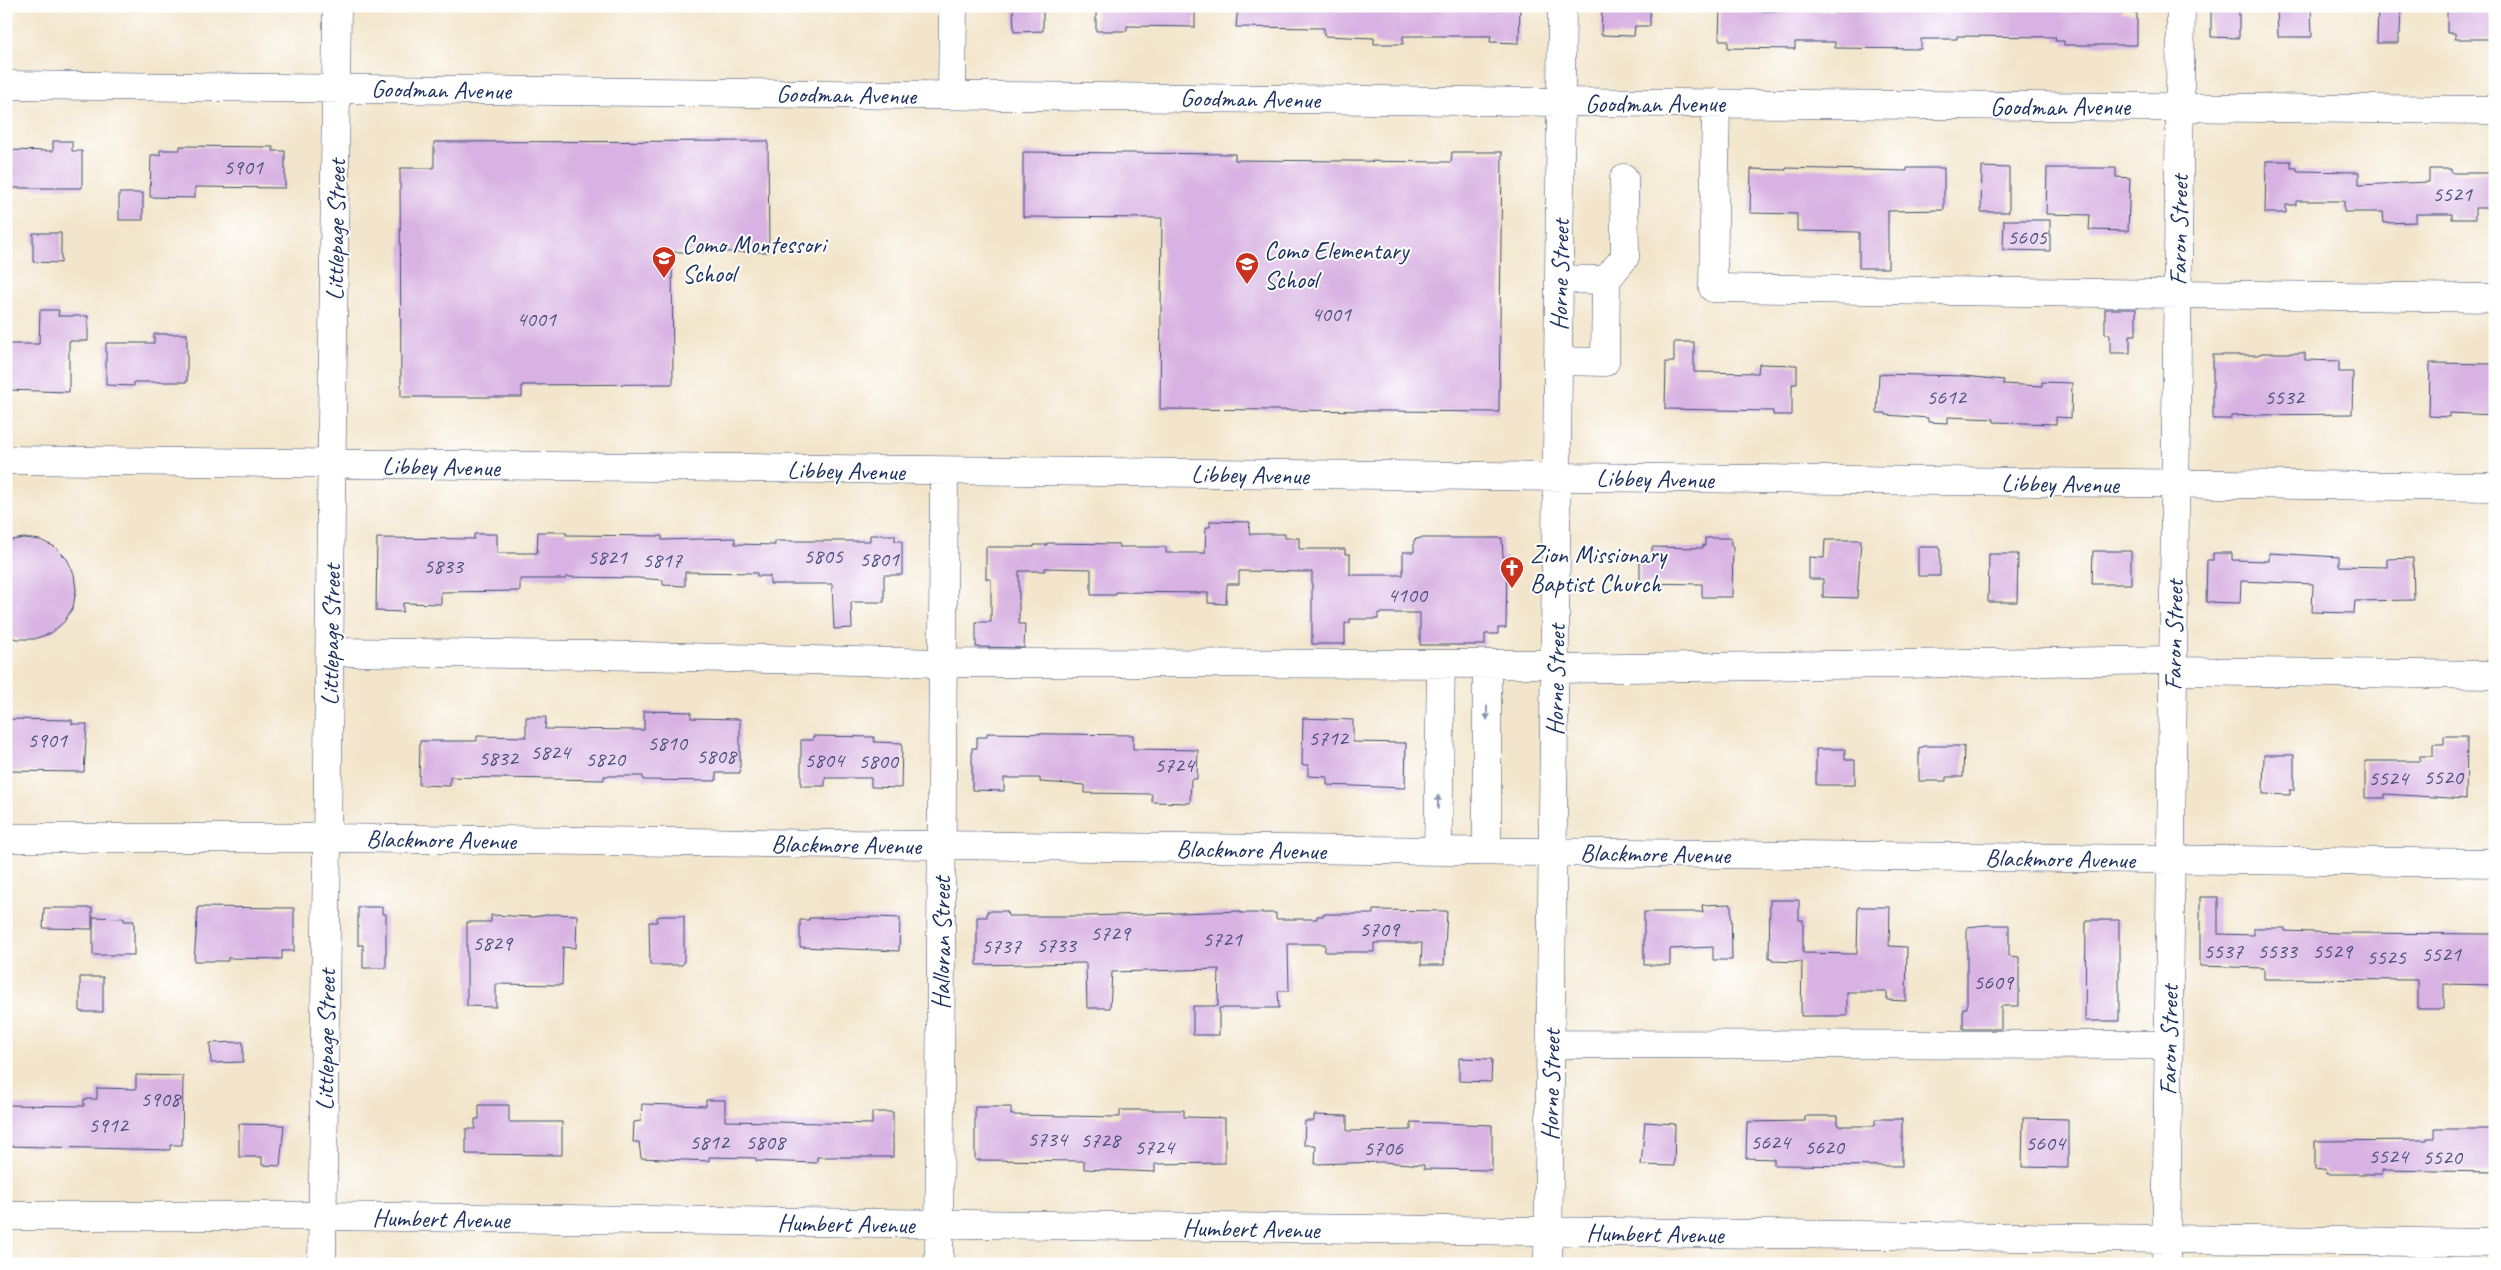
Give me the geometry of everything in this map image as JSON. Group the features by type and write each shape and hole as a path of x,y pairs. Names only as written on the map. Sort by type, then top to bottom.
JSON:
{"street":[{"name":"Littlepage Street","path":"322,1264 337,6"},
{"path":"952,95 953,6"},
{"name":"Horne Street","path":"1548,1264 1562,6"},
{"name":"Faron Street","path":"2166,1252 2181,6"},
{"name":"Goodman Avenue","path":"6,85 2495,110"},
{"path":"1716,103 1713,288 2495,298"},
{"path":"1558,361 1605,362 1606,280 1625,257 1624,178"},
{"path":"1559,280 1606,280"},
{"name":"Libbey Avenue","path":"6,460 944,472 2495,487"},
{"name":"Halloran Street","path":"939,1264 944,472"},
{"path":"330,652 604,655 943,663 1487,664 1555,667 2173,665 2495,674"},
{"path":"1438,851 1441,664"},
{"path":"1487,664 1487,851"},
{"name":"Blackmore Avenue","path":"6,838 327,838 2495,863"},
{"path":"1550,1044 2168,1045"},
{"name":"Humbert Avenue","path":"6,1216 323,1216 1548,1232 2166,1252 2495,1244"}],"building":[{"path":"1013,6 1043,6 1043,31 1014,32"},
{"path":"1096,6 1195,6 1195,27 1127,26 1127,31 1096,31"},
{"path":"1238,6 1520,6 1519,43 1490,42 1491,36 1403,36 1403,44 1374,44 1374,38 1324,36 1324,28 1236,27"},
{"path":"1608,6 1650,6 1650,26 1635,26 1634,36 1601,35 1602,11 1608,11"},
{"path":"1720,6 1754,6 1753,11 1834,11 1834,6 2122,8 2122,12 2137,13 2137,45 2064,45 2064,41 2055,41 2056,37 1957,36 1957,39 1921,39 1921,49 1835,48 1835,42 1795,42 1795,49 1728,48 1728,40 1719,40"},
{"path":"2211,6 2239,6 2239,38 2211,37"},
{"path":"2277,6 2311,6 2312,37 2278,37"},
{"path":"2378,6 2401,6 2398,43 2377,43"},
{"path":"2447,6 2495,6 2495,39 2455,39 2455,33 2447,33"},
{"path":"53,141 72,141 72,151 82,151 82,188 6,188 6,150 53,151"},
{"path":"768,141 769,252 672,252 673,384 522,385 522,397 401,397 400,168 434,168 434,142"},
{"path":"180,146 273,147 273,151 285,151 285,188 195,187 195,198 150,197 151,155 160,155 160,150 180,150"},
{"path":"1023,152 1235,154 1235,160 1451,162 1452,152 1502,152 1499,412 1160,409 1162,218 1023,217"},
{"path":"2266,161 2291,161 2291,168 2297,168 2297,171 2359,172 2359,185 2429,182 2429,169 2451,169 2451,173 2495,173 2495,208 2475,208 2475,219 2452,219 2452,214 2416,214 2416,222 2384,223 2383,212 2344,212 2344,201 2296,201 2296,205 2286,205 2286,213 2265,213"},
{"path":"1982,167 2009,168 2009,212 1981,212"},
{"path":"1786,168 1907,171 1907,168 1944,168 1944,210 1888,211 1888,268 1859,268 1859,232 1797,231 1797,214 1750,213 1751,169 1786,170"},
{"path":"2047,168 2116,168 2116,177 2130,178 2128,231 2089,230 2090,215 2046,214"},
{"path":"119,193 143,193 143,220 119,220"},
{"path":"2004,220 2050,220 2050,251 2003,250"},
{"path":"33,233 61,233 61,263 33,262"},
{"path":"2105,309 2136,309 2136,335 2130,335 2130,353 2110,353 2110,334 2105,334"},
{"path":"40,310 59,310 58,316 88,316 88,341 69,341 69,392 6,390 6,344 39,344"},
{"path":"154,334 187,334 187,382 134,382 134,386 106,385 106,343 154,343"},
{"path":"1674,342 1694,342 1694,372 1758,373 1759,364 1797,365 1797,384 1792,384 1792,415 1773,415 1773,411 1665,409 1666,362 1674,362"},
{"path":"2262,353 2305,353 2305,360 2339,361 2339,372 2353,372 2352,414 2256,415 2231,416 2231,419 2213,419 2213,355 2257,355"},
{"path":"2430,363 2495,364 2495,415 2449,413 2449,417 2429,416"},
{"path":"1879,374 1964,376 2004,380 2003,384 2042,386 2042,382 2072,383 2071,418 2056,417 2056,424 1994,422 1994,419 1948,417 1948,423 1928,422 1928,418 1877,413"},
{"path":"1210,521 1250,522 1249,534 1285,534 1285,538 1299,538 1299,549 1345,549 1345,554 1350,554 1350,575 1403,575 1403,552 1414,552 1414,540 1420,538 1502,538 1503,557 1507,557 1506,628 1498,628 1498,634 1485,634 1485,645 1420,645 1420,613 1378,613 1378,619 1350,619 1350,623 1345,623 1345,644 1312,644 1312,572 1239,571 1239,584 1227,584 1226,604 1208,603 1208,593 1116,592 1116,595 1091,595 1091,569 1045,568 1045,571 1019,571 1019,624 1025,624 1024,648 976,647 976,622 991,622 991,579 986,579 986,547 1034,547 1034,545 1047,545 1047,543 1119,544 1119,547 1166,547 1166,553 1205,553 1206,527 1210,527"},
{"path":"538,532 566,532 566,535 662,536 662,540 735,538 735,544 775,545 775,541 870,541 870,535 895,535 895,541 902,541 902,575 884,575 884,602 851,602 852,628 834,629 832,584 770,584 770,576 757,576 757,573 685,572 685,586 663,585 663,580 638,578 566,577 566,579 520,579 520,591 441,592 441,604 403,603 403,612 376,611 377,538 474,539 474,534 497,534 497,553 537,553"},
{"path":"24,538 40,540 55,547 67,559 74,574 76,590 73,607 64,622 51,633 34,639 17,639 6,636 6,541"},
{"path":"1705,538 1731,538 1731,546 1733,546 1732,597 1702,597 1702,584 1640,583 1640,560 1652,560 1652,547 1703,548 1703,545 1705,546"},
{"path":"1825,540 1861,540 1857,598 1823,597 1823,579 1809,579 1809,557 1824,558"},
{"path":"1918,547 1940,547 1940,576 1918,576"},
{"path":"2093,551 2131,551 2131,584 2092,584"},
{"path":"2213,553 2232,553 2232,560 2269,561 2269,553 2339,557 2339,566 2387,567 2387,559 2413,558 2414,600 2355,601 2354,613 2312,612 2313,584 2241,581 2240,603 2206,602 2207,560 2213,560"},
{"path":"1989,554 2018,554 2017,602 1988,602"},
{"path":"644,711 691,712 691,718 740,719 740,773 716,773 716,781 643,780 643,776 604,776 604,780 450,777 450,786 419,785 420,741 477,741 477,736 526,737 526,717 546,717 545,729 644,730"},
{"path":"1303,718 1353,720 1353,742 1406,743 1405,788 1327,785 1327,777 1308,776 1308,765 1302,765"},
{"path":"6,719 72,720 72,724 87,724 84,772 7,771"},
{"path":"987,733 1133,735 1133,749 1198,750 1197,779 1191,779 1190,803 1152,802 1152,794 1085,793 1085,785 1040,782 1040,778 1004,778 1004,791 972,790 972,748 977,748 977,737 987,737"},
{"path":"813,736 874,737 874,742 902,743 901,788 871,787 871,778 825,778 825,786 801,786 801,740 813,740"},
{"path":"2444,736 2467,736 2466,799 2385,794 2385,798 2365,798 2365,761 2420,761 2420,756 2433,756 2433,744 2444,744"},
{"path":"1925,746 1964,746 1963,777 1946,777 1946,781 1919,781 1919,748"},
{"path":"1816,749 1845,749 1845,760 1855,760 1855,785 1816,785"},
{"path":"2264,755 2294,755 2294,790 2290,790 2290,795 2263,794"},
{"path":"2200,897 2218,897 2218,934 2254,935 2254,928 2285,928 2285,931 2339,933 2495,934 2495,985 2444,984 2444,1009 2418,1009 2418,980 2264,979 2264,968 2200,966"},
{"path":"1770,900 1799,900 1799,920 1803,920 1803,953 1857,954 1858,907 1890,907 1889,946 1907,947 1906,1001 1887,1000 1887,992 1847,992 1847,1016 1801,1016 1802,962 1772,961 1772,958 1769,958"},
{"path":"1731,904 1732,960 1713,960 1713,947 1670,949 1670,965 1644,965 1644,912 1703,912 1702,905"},
{"path":"198,907 294,908 294,951 282,951 282,959 228,958 228,961 194,961"},
{"path":"358,907 382,907 382,914 386,914 386,968 363,968 363,945 358,945"},
{"path":"44,908 92,908 92,929 43,928"},
{"path":"1373,910 1447,911 1444,965 1421,965 1422,943 1374,943 1374,952 1325,952 1325,944 1288,944 1289,991 1278,991 1279,1008 1219,1008 1219,1035 1193,1035 1193,1006 1218,1006 1219,969 1112,972 1110,1008 1087,1008 1086,963 977,965 977,917 987,917 987,911 1007,911 1008,916 1086,916 1240,911 1240,913 1276,913 1276,919 1317,919 1317,916 1323,916 1323,914 1373,914"},
{"path":"553,914 577,915 576,948 563,947 562,985 496,984 496,1007 467,1006 467,922 491,922 491,915 533,917"},
{"path":"684,916 684,963 682,965 650,965 649,922 657,922 657,917"},
{"path":"93,917 124,918 124,921 134,921 134,955 93,955"},
{"path":"809,918 900,918 899,951 800,947 800,920 809,920"},
{"path":"2086,920 2119,920 2119,1021 2085,1021"},
{"path":"2009,925 2009,956 2019,957 2019,1006 2001,1006 2001,1029 1963,1029 1963,1008 1967,1008 1967,927"},
{"path":"80,977 103,977 103,1012 80,1012"},
{"path":"243,1042 243,1062 211,1063 210,1043"},
{"path":"1459,1058 1492,1059 1491,1082 1459,1081"},
{"path":"136,1075 183,1076 182,1145 170,1145 170,1150 6,1146 6,1105 84,1106 84,1099 97,1099 97,1088 136,1089"},
{"path":"706,1100 725,1100 725,1121 872,1124 872,1112 893,1112 893,1157 817,1157 817,1163 756,1161 756,1158 709,1157 709,1161 641,1158 639,1142 633,1142 634,1122 641,1121 642,1104 706,1106"},
{"path":"479,1105 509,1105 509,1122 562,1122 562,1155 466,1154 466,1129 475,1129 475,1119 479,1119"},
{"path":"975,1107 1011,1107 1011,1115 1120,1117 1120,1110 1184,1110 1184,1117 1225,1118 1225,1163 1155,1164 1155,1172 1084,1169 1084,1161 975,1160"},
{"path":"1314,1115 1347,1116 1347,1131 1411,1130 1411,1122 1492,1125 1492,1170 1424,1169 1424,1165 1382,1162 1315,1164 1316,1145 1304,1145 1305,1121 1314,1121"},
{"path":"1805,1116 1838,1116 1838,1126 1875,1126 1875,1119 1902,1119 1902,1166 1774,1165 1774,1159 1746,1158 1747,1122 1805,1121"},
{"path":"2023,1118 2068,1119 2068,1168 2022,1167"},
{"path":"1645,1122 1675,1124 1674,1166 1641,1165"},
{"path":"239,1124 284,1125 280,1166 262,1165 262,1157 239,1157"},
{"path":"2434,1129 2495,1129 2495,1170 2492,1172 2382,1170 2382,1174 2326,1174 2326,1169 2315,1170 2315,1141 2427,1140 2427,1138 2434,1138"}],"place":[{"name":"Como Montessori School","path":"664,279"},
{"name":"Como Elementary School","path":"1247,285"},
{"name":"Zion Missionary Baptist Church","path":"1512,589"}]}
